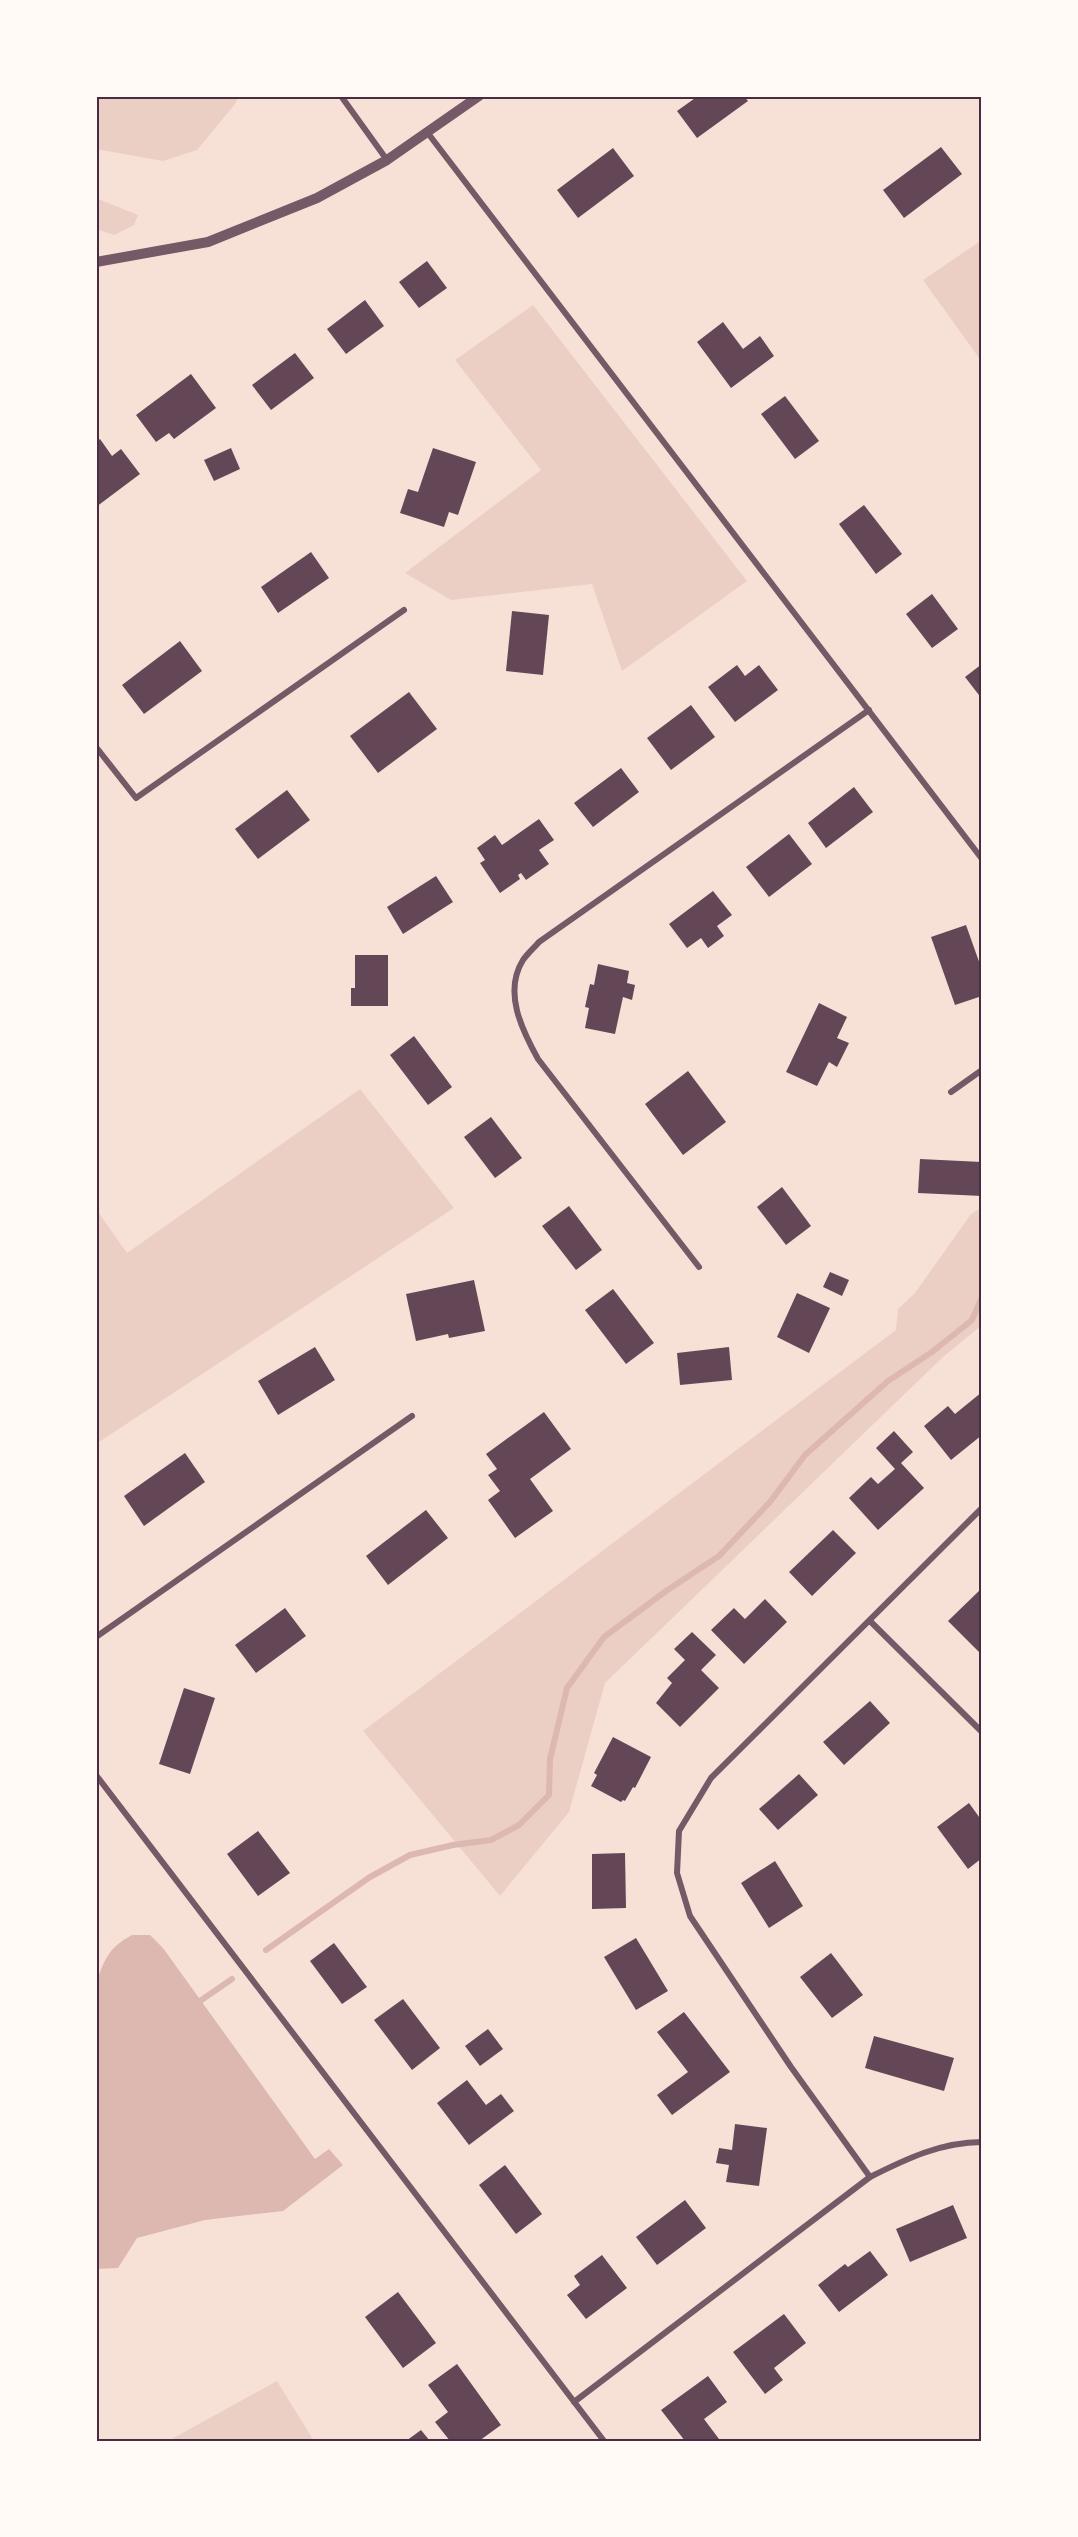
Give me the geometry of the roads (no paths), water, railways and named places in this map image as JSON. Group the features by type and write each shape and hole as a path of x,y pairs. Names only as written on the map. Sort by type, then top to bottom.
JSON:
{"street":[{"path":"340,96 387,160"},
{"path":"96,262 208,242 317,198 387,160 479,96"},
{"path":"427,132 982,859"},
{"path":"96,747 136,798 404,610"},
{"path":"699,1267 538,1059 524,1033 515,1006 516,983 522,961 539,942 869,710"},
{"path":"951,1092 982,1070"},
{"path":"96,1637 412,1416"},
{"path":"870,2177 791,2067 690,1916 677,1873 679,1831 711,1779 982,1508"},
{"path":"870,1621 982,1732"},
{"path":"96,1775 604,2441"},
{"path":"574,2402 870,2177 907,2158 943,2146 982,2142"}],"waterway":[{"path":"266,1950 370,1877 410,1855 453,1845 491,1840 519,1825 549,1795 550,1759 567,1688 604,1637 666,1591 719,1556 770,1502 805,1455 888,1381 932,1352 972,1320 982,1297"},
{"path":"200,2001 232,1979"}]}
